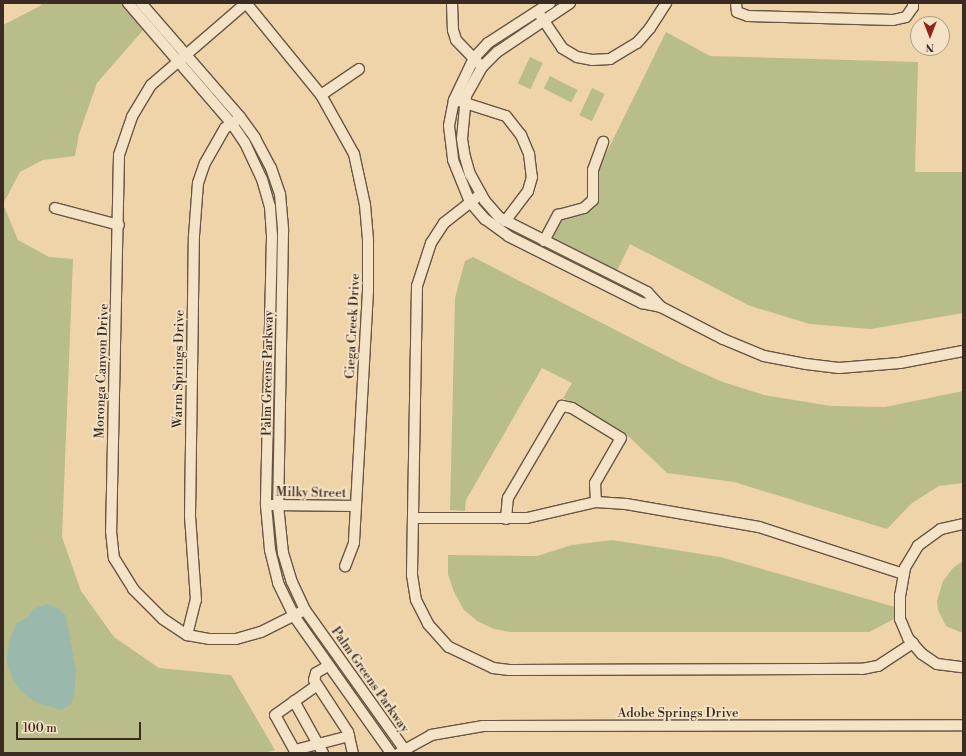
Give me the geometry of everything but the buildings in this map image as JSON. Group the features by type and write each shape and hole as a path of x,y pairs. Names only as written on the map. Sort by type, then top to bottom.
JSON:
{"street":[{"name":"Palm Greens Parkway","path":"128,3 232,124 245,143 262,179 270,207 272,236 266,505 270,550 278,583 294,616 391,753"},
{"name":"Palm Greens Parkway","path":"141,3 187,55 256,138 271,168 281,201 283,231 278,505 283,553 292,582 305,610 403,752"},
{"name":"Moronga Canyon Drive","path":"246,3 151,85 132,118 119,155 119,224 111,531 114,558 133,589 163,619 187,635 209,640 236,639 294,616 305,610"},
{"name":"Ciega Creek Drive","path":"246,3 322,95 354,154 365,205 368,234 368,291 354,543 346,566"},
{"path":"452,3 453,30 456,40 482,67"},
{"path":"550,3 488,43 474,58 454,100 449,126 450,141 460,180 470,202 485,219 508,236 642,303 661,307 723,339 764,356 806,364 839,368 900,363 963,351"},
{"path":"570,3 497,52 482,67 465,102 462,139 465,158 470,174 481,194 505,221 647,292 661,307"},
{"path":"537,11 562,48 577,57 592,60 610,59 637,43 650,28 666,3"},
{"path":"736,7 748,16 893,20 906,16 913,7 913,3"},
{"path":"322,95 360,69"},
{"path":"454,100 465,102 506,116 521,135 532,166 530,184 505,221"},
{"name":"Warm Springs Drive","path":"187,635 196,600 190,516 194,236 198,183 205,163 225,128 240,118"},
{"path":"544,241 558,215 584,208 593,200 593,170 603,142"},
{"path":"481,194 444,223 431,243 417,286 412,575 416,600 428,624 450,647 493,668 862,669 878,666 913,643"},
{"path":"55,208 119,224"},
{"path":"506,519 508,498 562,406 572,408 621,438 595,483 596,502"},
{"path":"414,518 527,518 596,502 626,504 740,523 904,574"},
{"name":"Milky Street","path":"266,505 356,506"},
{"path":"963,524 942,529 918,546 904,574 900,596 900,619 913,643 922,654 937,664 963,667"},
{"path":"328,666 316,673 314,680 316,686 349,736 353,753"},
{"path":"316,686 275,715 295,752 322,748 349,736"},
{"path":"294,701 322,748"},
{"name":"Adobe Springs Drive","path":"403,752 431,735 454,729 483,726 963,725"}],"green space":[{"path":"42,3 121,3 144,29 97,83 79,134 75,156 43,160 20,172 3,204 3,25 40,6"},
{"path":"666,32 710,56 918,62 915,172 963,172 963,313 871,329 810,324 750,306 630,244 617,271 550,238 562,216 588,212 598,198 597,172"},
{"path":"530,57 543,63 530,89 518,83"},
{"path":"550,76 578,90 571,103 544,88"},
{"path":"592,88 605,94 592,121 579,115"},
{"path":"3,204 18,240 49,257 73,259 62,537 81,591 114,637 159,668 231,675 275,750 264,753 3,753"},
{"path":"473,257 682,364 723,382 764,395 831,406 885,407 963,391 963,483 939,486 912,503 887,529 734,482 667,473 626,434 563,398 572,383 542,368 466,500 465,511 450,510 455,298 465,261"},
{"path":"612,540 720,557 895,607 896,618 869,632 510,632 494,629 477,621 464,610 454,592 448,574 448,555 537,556 572,545"},
{"path":"963,561 963,632 960,632 946,626 938,610 937,601 943,581 953,568"}],"shaded area":[{"path":"48,604 59,609 66,616 76,671 74,697 71,704 61,710 35,702 20,690 13,680 7,663 9,641 17,623 27,618 33,609"}]}
